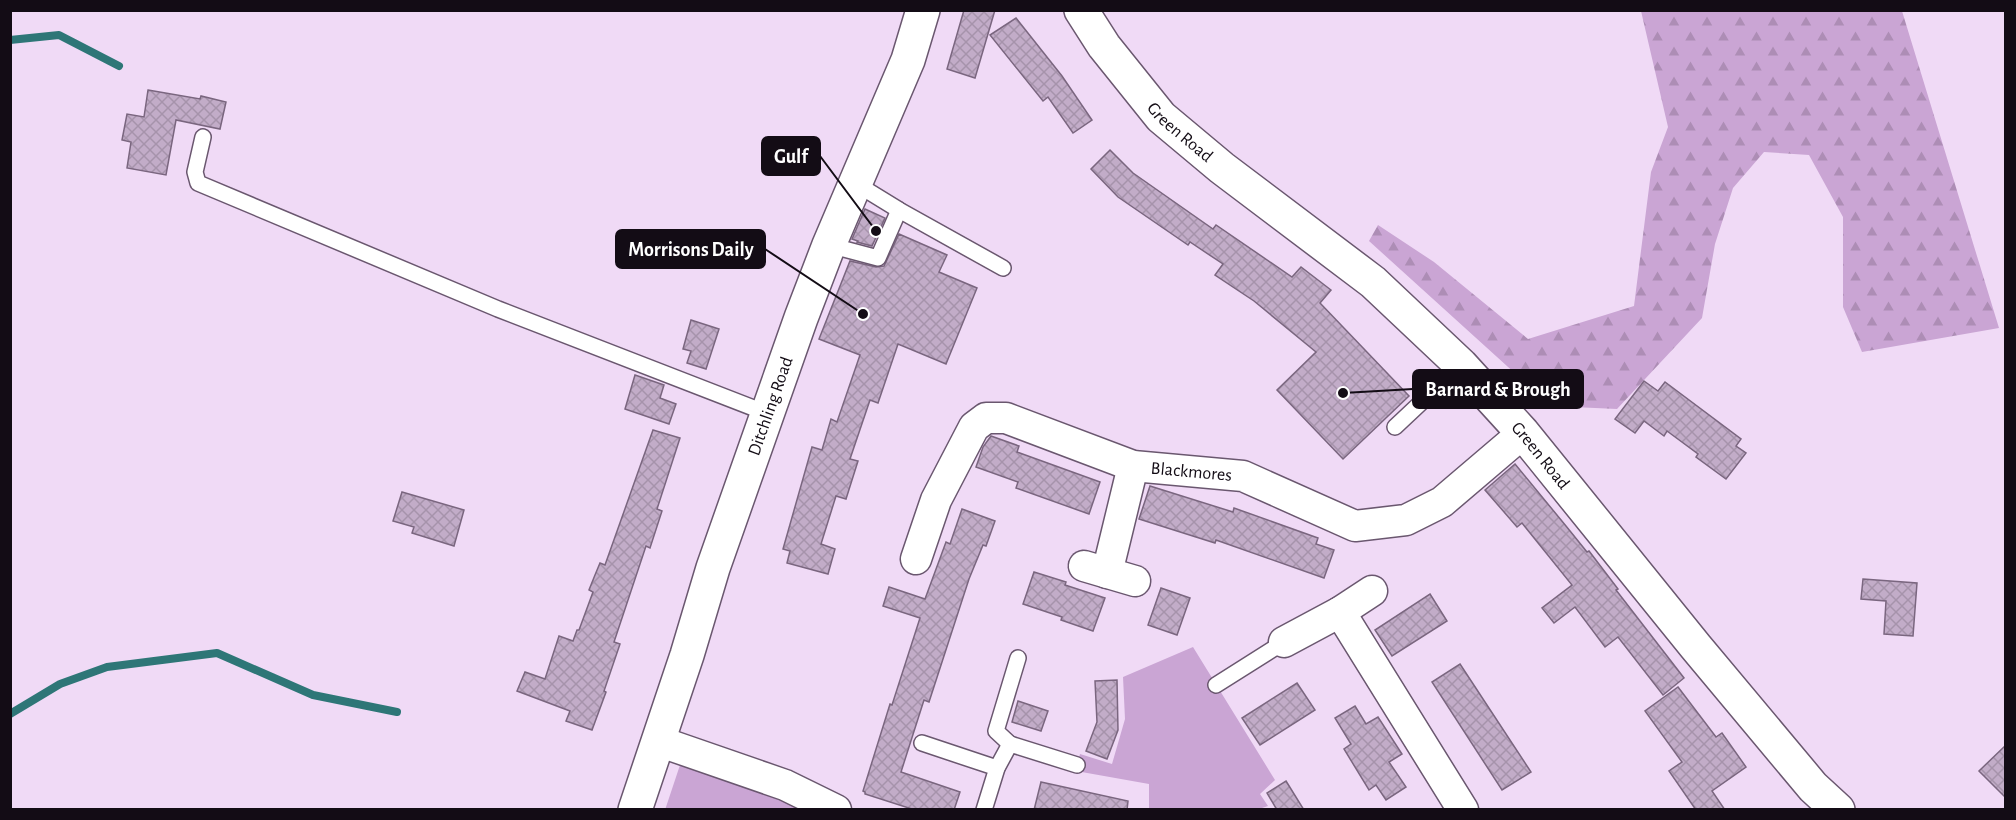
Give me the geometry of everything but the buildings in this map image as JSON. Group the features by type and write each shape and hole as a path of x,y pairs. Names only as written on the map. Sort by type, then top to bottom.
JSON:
{"street":[{"name":"Ditchling Road","path":"635,810 713,568 829,245 908,60 923,10"},
{"name":"Green Road","path":"1081,10 1104,45 1161,117 1222,168 1373,282 1461,365 1523,433 1798,770 1838,810"},
{"name":"Blackmores","path":"916,559 936,501 974,427 986,418 1006,418 1133,466 1243,476 1355,526 1406,520 1442,502 1523,433"},
{"path":"1133,466 1095,570 1135,581"},
{"path":"1284,642 1340,612 1372,591"},
{"path":"1340,612 1463,810"},
{"path":"658,741 785,785 836,810"}],"lane":[{"path":"202,137 195,172 198,183 498,309 769,414"},
{"path":"855,183 1003,268"},
{"path":"829,245 878,258 899,210"},
{"path":"1395,427 1461,365"},
{"path":"1216,685 1284,642"},
{"path":"1018,658 996,731 1010,744 1077,765"},
{"path":"922,743 997,768"},
{"path":"984,810 997,768 1010,744"}],"green space":[{"path":"1641,11 1902,11 1999,328 1862,352 1843,307 1843,217 1809,155 1764,152 1733,188 1715,244 1702,318 1617,409 1551,406 1369,241 1378,225 1434,262 1528,339 1634,306 1651,172 1668,127"},
{"path":"1193,647 1275,780 1260,794 1268,806 1259,809 1149,810 1149,784 1076,771 1080,754 1112,764 1125,719 1123,677"},
{"path":"685,750 836,810 665,810"}],"waterway":[{"path":"10,40 59,35 119,66"},
{"path":"10,714 60,684 107,667 217,653 313,695 397,712"}],"place":[{"name":"Gulf","path":"876,231"},
{"name":"Morrisons Daily","path":"863,314"},
{"name":"Barnard & Brough","path":"1343,393"}]}
